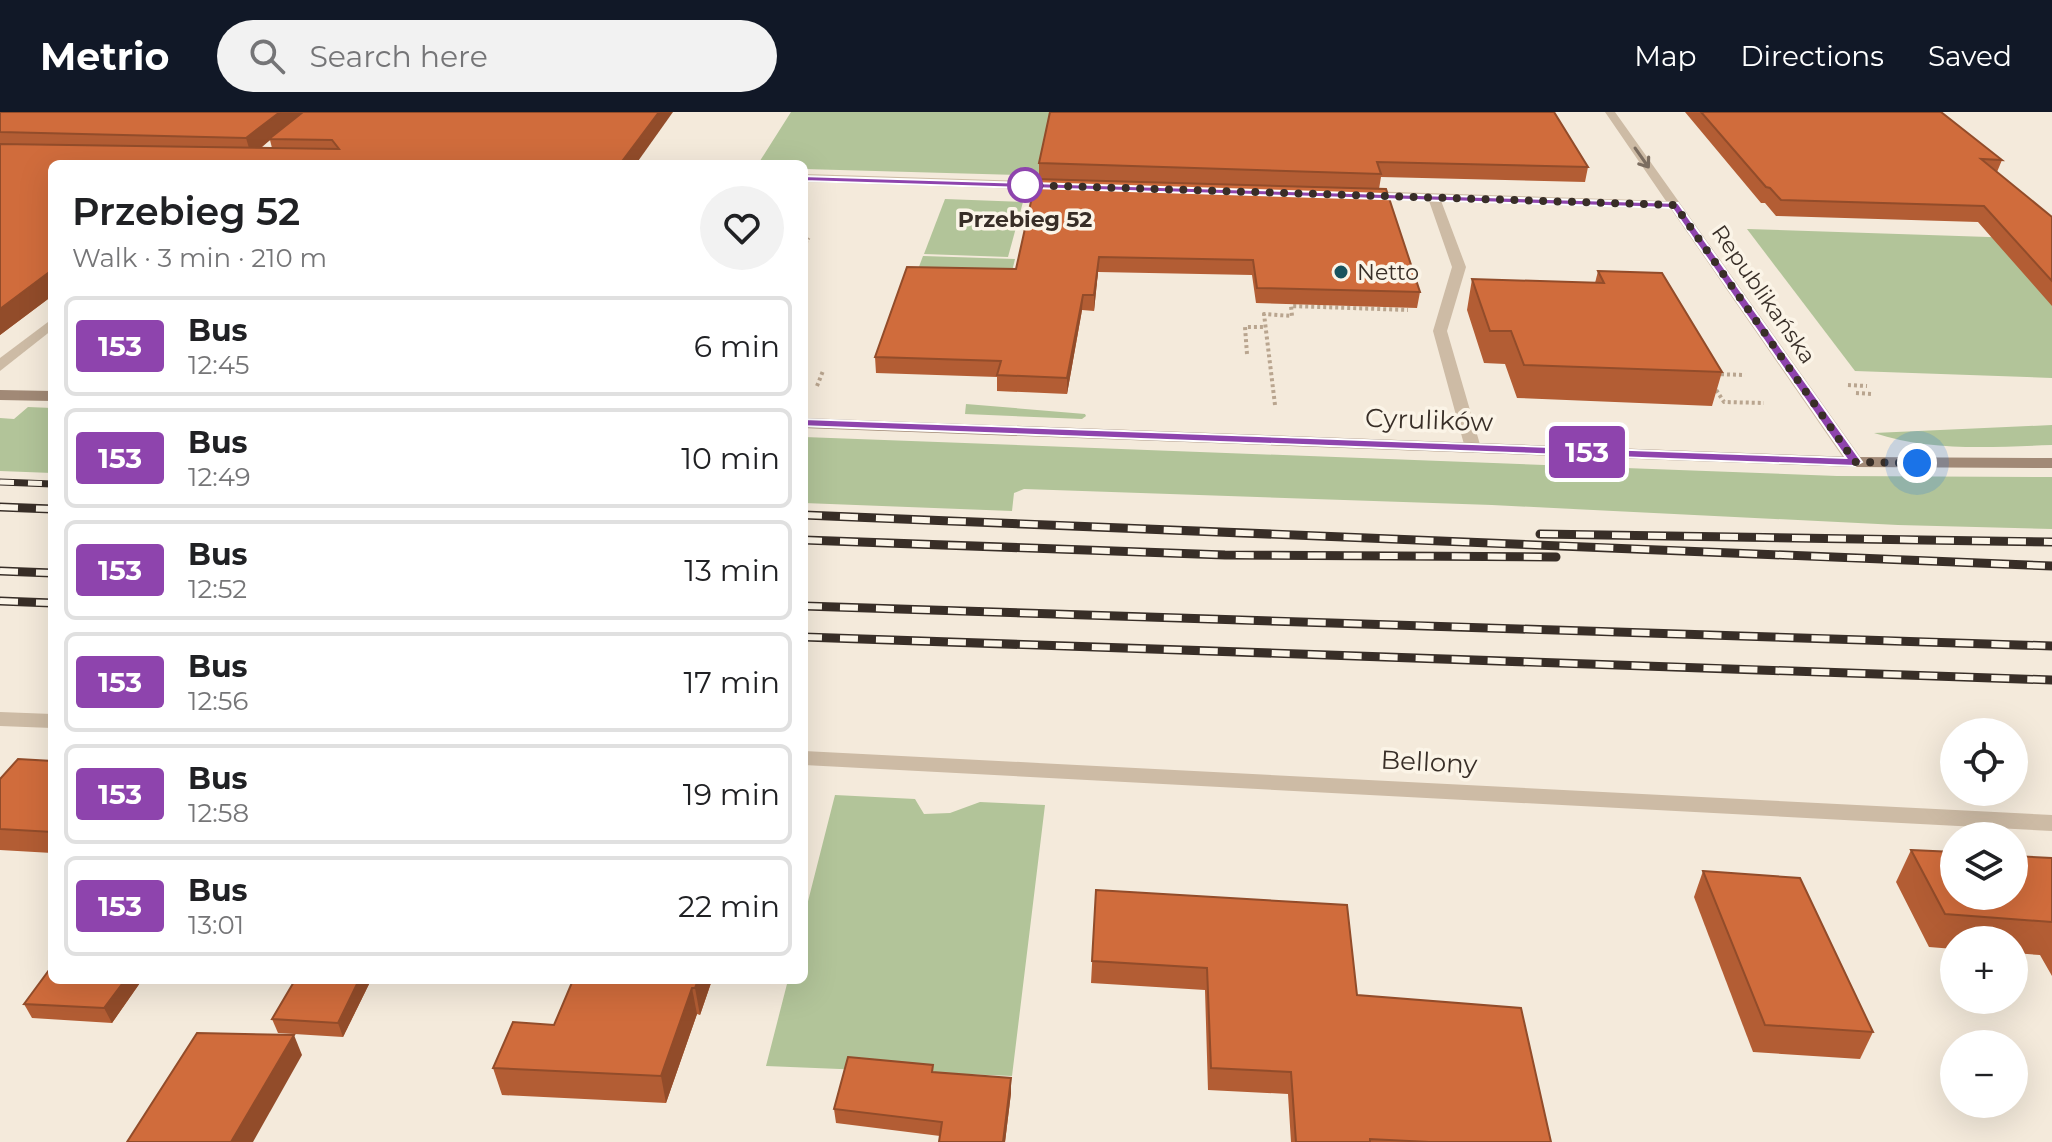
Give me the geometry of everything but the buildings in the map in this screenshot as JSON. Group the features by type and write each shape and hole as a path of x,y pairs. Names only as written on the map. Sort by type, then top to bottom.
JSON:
{"main road":[{"path":"0,395 48,396"},
{"name":"Cyrulików","path":"808,423 1855,462 2052,463"}],"street":[{"name":"Republikańska","path":"1610,112 1855,462"},
{"path":"808,178 1074,187"},
{"path":"1347,195 1675,205"},
{"path":"1434,198 1459,267 1440,331 1473,448"},
{"path":"0,366 48,326"},
{"path":"0,719 48,721"},
{"name":"Bellony","path":"808,758 2052,823"}],"path":[{"path":"1276,417 1264,314 1292,316 1291,306 1410,310 1444,318"},
{"path":"1247,354 1245,327 1266,327"},
{"path":"1746,375 1706,373 1724,402 1764,403"},
{"path":"1846,385 1867,386"},
{"path":"1851,393 1873,394"}],"green space":[{"path":"791,112 1076,112 1228,181 808,169 808,160 761,160"},
{"path":"945,199 1023,202 1008,257 924,254"},
{"path":"1747,229 2052,239 2052,378 1855,371"},
{"path":"923,256 1015,259 1009,284 914,280"},
{"path":"966,404 1086,416 1082,419 965,414"},
{"path":"28,407 48,408 48,473 0,471 0,418 14,419"},
{"path":"2052,425 2052,445 1940,446 1874,433"},
{"path":"808,437 1837,476 2052,477 2052,529 1024,489 1014,493 1012,511 808,503"},
{"path":"835,795 915,799 924,814 950,813 980,802 1045,805 1012,1076 766,1066 787,984 808,984 808,901"}],"railway":[{"path":"0,482 48,484"},
{"path":"0,507 48,509"},
{"path":"808,515 2052,566"},
{"path":"1540,534 2052,542"},
{"path":"808,540 1225,555 1556,557"},
{"path":"0,571 48,573"},
{"path":"0,601 48,603"},
{"path":"808,606 2052,646"},
{"path":"808,637 2052,680"}],"bus line":[{"name":"153","path":"808,178 1675,205 1855,462 808,423"}],"place":[{"name":"Przebieg 52","path":"1025,185"},
{"name":"Netto","path":"1341,272"}],"route":[{"path":"1025,185 1675,205 1855,462 1917,463"}]}
